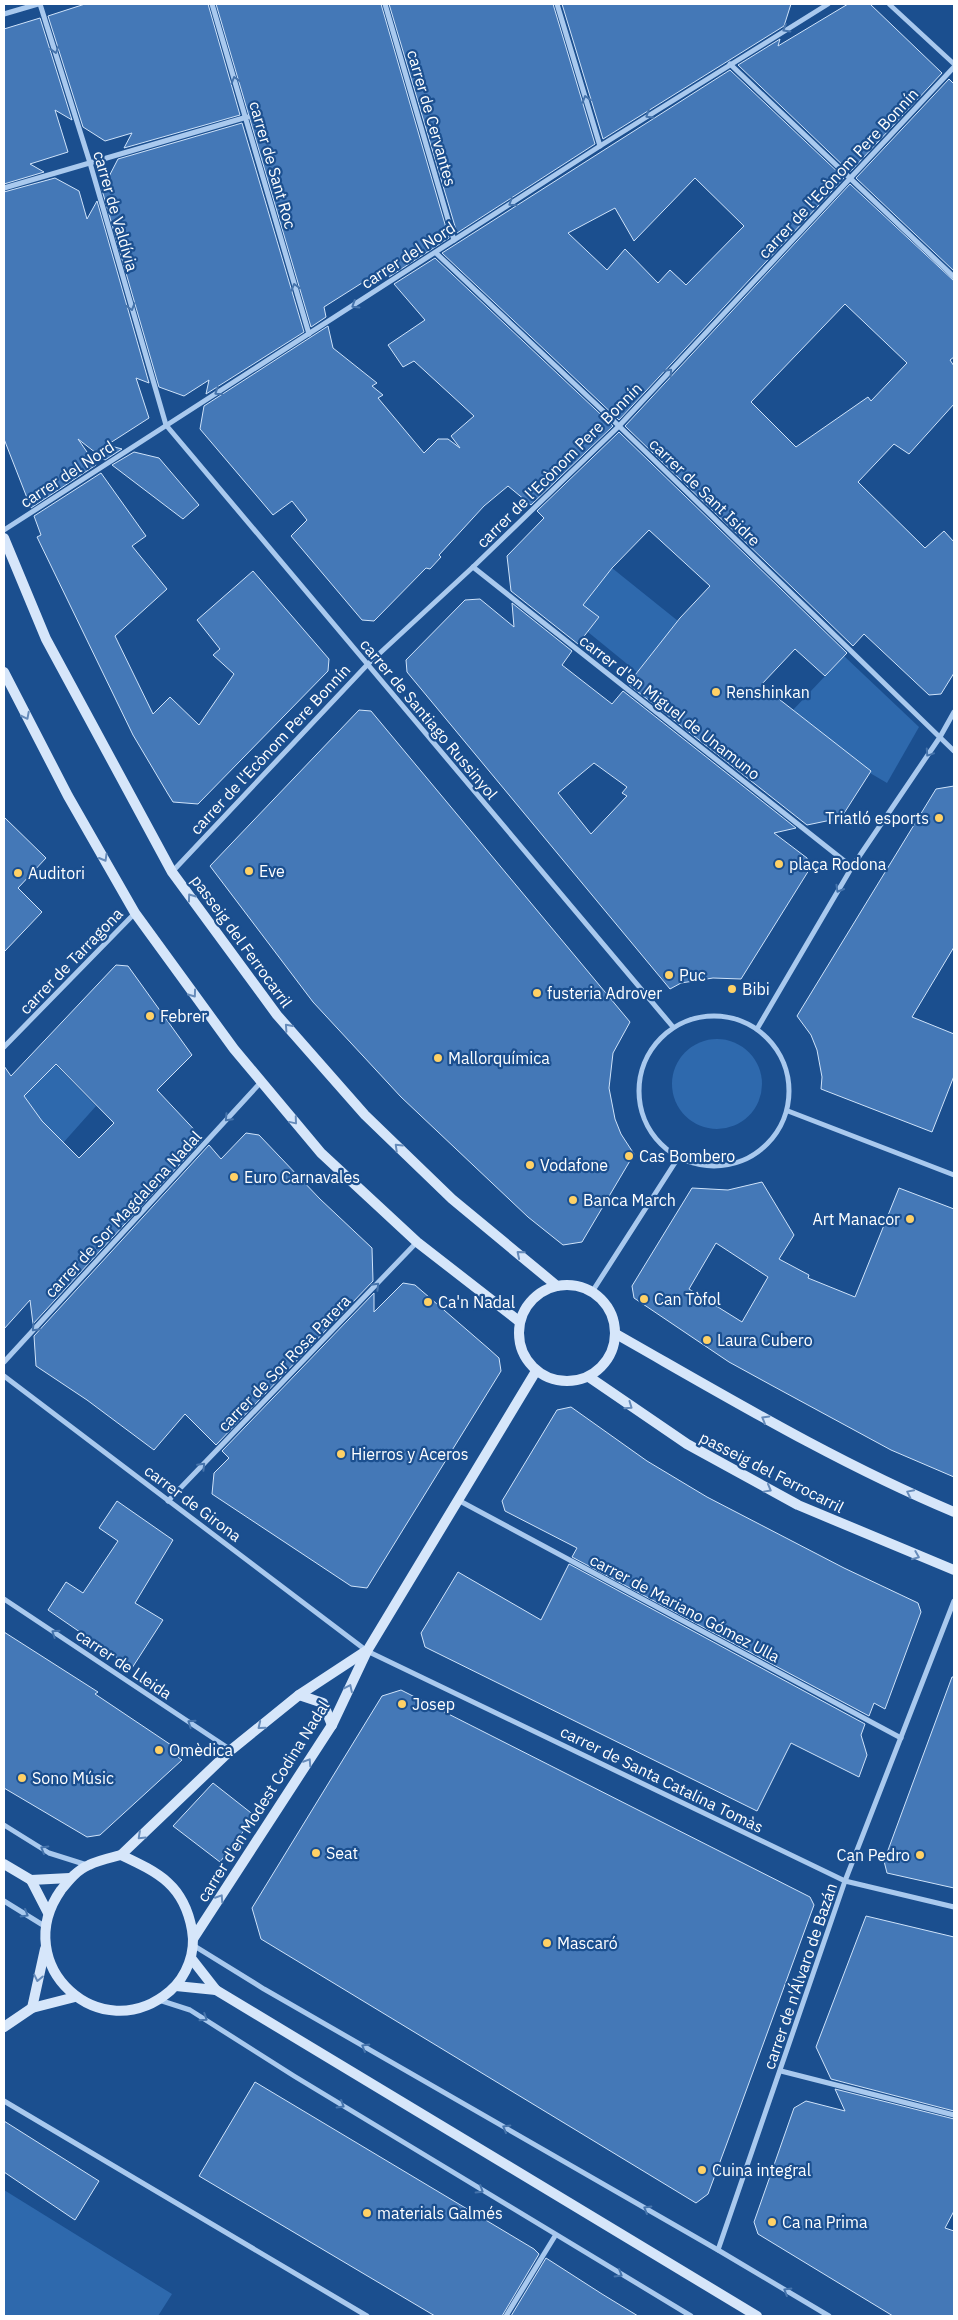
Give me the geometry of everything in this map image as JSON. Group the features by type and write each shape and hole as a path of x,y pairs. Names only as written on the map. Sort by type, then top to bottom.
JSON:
{"main road":[{"name":"passeig del Ferrocarril","path":"4,538 46,639 172,872 276,1014 365,1115 452,1199 557,1286"},
{"path":"4,672 68,796 135,913 234,1049 322,1153 417,1242 520,1322"},
{"path":"557,1286 581,1287 592,1292 605,1303 614,1317 616,1334 613,1352 603,1367 589,1377 571,1382 552,1380 536,1371 521,1348 520,1322 528,1305 540,1293 557,1286"},
{"path":"616,1334 802,1440 916,1496 954,1512"},
{"name":"carrer d'en Modest Codina Nadal","path":"193,1942 332,1725 366,1651 536,1371"},
{"name":"passeig del Ferrocarril","path":"589,1377 687,1444 798,1505 954,1570"},
{"name":"carrer d'en Modest Codina Nadal","path":"121,1855 231,1750 299,1696 366,1651"},
{"path":"299,1696 323,1703 332,1725"},
{"path":"32,2008 45,1948 48,1913 70,1878 88,1865 121,1855 151,1869 172,1884 188,1909 193,1942 190,1958 176,1986 159,2000 128,2011 95,2008 75,1997 55,1976 45,1948"},
{"path":"4,1864 30,1880 48,1913"},
{"path":"30,1880 70,1878"},
{"path":"190,1958 216,1990 757,2316"},
{"path":"176,1986 216,1990"},
{"path":"4,2027 32,2008 75,1997"}],"street":[{"path":"4,14 39,4"},
{"name":"carrer de Valdívia","path":"39,4 90,163 166,426"},
{"name":"carrer de Sant Roc","path":"212,4 309,334"},
{"name":"carrer de Cervantes","path":"385,4 454,240"},
{"path":"558,4 600,146"},
{"path":"812,4 816,11"},
{"name":"carrer del Nord","path":"4,530 600,146 828,4"},
{"path":"889,4 954,66"},
{"path":"730,64 954,277"},
{"name":"carrer de l'Ecònom Pere Bonnín","path":"172,872 367,665 473,567 619,426 954,66"},
{"path":"4,188 246,117"},
{"name":"carrer de Sant Isidre","path":"436,253 619,426 954,751"},
{"name":"carrer de Santiago Russinyol","path":"166,426 673,1027"},
{"name":"carrer d'en Miguel de Unamuno","path":"473,567 852,867"},
{"path":"757,1028 852,867 940,737 954,712"},
{"name":"carrer de Tarragona","path":"4,1047 135,913"},
{"path":"715,1015 737,1019 757,1028 774,1045 786,1065 790,1088 788,1111 778,1132 763,1149 744,1161 722,1167 700,1166 678,1158 658,1142 648,1127 644,1119 638,1094 642,1068 654,1045 673,1027 693,1018 715,1015"},
{"name":"carrer de Sor Magdalena Nadal","path":"4,1362 261,1082"},
{"path":"788,1111 954,1175"},
{"path":"592,1292 678,1158"},
{"name":"carrer de Sor Rosa Parera","path":"168,1501 417,1242"},
{"name":"carrer de Girona","path":"4,1376 366,1651"},
{"name":"carrer de Mariano Gómez Ulla","path":"457,1500 901,1738"},
{"name":"carrer de Lleida","path":"4,1599 231,1750"},
{"name":"carrer de n'Álvaro de Bazán","path":"718,2250 845,1881 954,1601"},
{"name":"carrer de Santa Catalina Tomàs","path":"366,1651 845,1881 954,1907"},
{"path":"4,1825 50,1853 88,1865"},
{"path":"4,1901 46,1927"},
{"path":"193,1942 264,1989 718,2250 829,2316"},
{"path":"159,2000 190,2010 555,2236 691,2316"},
{"path":"781,2071 954,2115"},
{"path":"4,2102 367,2316"},
{"path":"506,2316 555,2236"}],"shaded area":[{"path":"612,568 678,621 637,672 572,619"},
{"path":"844,656 919,727 887,783 870,773 793,710"},
{"path":"717,1039 734,1043 749,1052 758,1067 762,1084 758,1101 749,1116 734,1125 717,1129 700,1125 685,1116 676,1101 672,1084 676,1067 685,1052 700,1043"},
{"path":"39,1048 96,1106 63,1143 4,1083"},
{"path":"4,2190 172,2294 158,2316 4,2316"}],"building":[{"path":"85,4 208,4 240,115 124,148 132,133 105,141 83,127 48,16"},
{"path":"216,4 381,4 449,238 389,277 384,269 324,307 326,317 311,327"},
{"path":"389,4 553,4 595,144 457,233"},
{"path":"562,4 791,4 784,26 603,139"},
{"path":"848,4 870,4 942,73 850,172 738,65 780,39 778,46"},
{"path":"40,18 72,120 55,110 68,152 30,164 44,172 4,184 4,29"},
{"path":"730,70 844,178 619,420 442,253","holes":["695,178 744,226 686,285 670,270 658,283 625,249 607,270 568,233 615,208 634,241"]},
{"path":"949,79 954,84 954,271 856,178"},
{"path":"242,123 304,332 206,394 209,380 184,396 159,387 102,190 118,159"},
{"path":"55,178 79,191 87,219 97,201 149,383 136,378 149,418 107,445 122,449 105,460 78,439 96,465 31,508 4,439 4,192"},
{"path":"850,184 954,281 954,357 950,360 954,366 954,404 909,454 894,444 858,482 925,548 944,531 954,542 954,673 941,694 929,695 864,634 853,646 625,426","holes":["845,304 907,363 871,401 868,397 796,447 751,402"]},
{"path":"435,258 613,426 531,505 508,486 484,506 439,555 441,557 430,569 426,568 374,621 362,620 291,536 307,520 292,501 273,515 200,429 204,406 328,326 333,348 377,383 372,386 383,395 378,398 424,453 438,439 448,439 460,448 451,436 474,416 414,361 403,367 388,345 425,320 394,284"},
{"path":"619,432 847,653 825,676 795,649 761,685 871,771 841,818 807,825 628,684 680,618 710,586 649,530 612,568 583,605 599,617 578,644 511,591 507,556 544,518 537,511"},
{"path":"134,452 159,458 199,505 183,519 112,465"},
{"path":"101,473 146,536 132,546 167,589 115,636 153,714 170,697 199,725 234,674 213,655 220,649 197,620 253,571 329,659 328,671 198,804 173,802 168,794 133,735 37,537 41,535 34,516"},
{"path":"480,599 514,627 512,603 572,651 562,665 612,704 623,691 796,828 774,833 807,858 809,870 741,979 713,978 681,983 670,989 407,672 406,660 465,600","holes":["594,763 627,787 622,793 627,796 591,834 558,793"]},
{"path":"359,710 371,711 630,1022 613,1053 609,1088 615,1119 621,1134 634,1154 582,1242 563,1245 528,1217 401,1097 313,1002 210,866"},
{"path":"954,786 954,947 912,1017 954,1034 954,1076 932,1132 821,1089 822,1077 817,1050 811,1035 797,1016 936,789"},
{"name":"Auditori","path":"4,817 46,858 18,888 42,912 4,952"},
{"path":"116,965 128,966 192,1055 157,1090 203,1139 33,1324 30,1300 4,1329 4,1066 11,1076","holes":["56,1064 114,1123 79,1158 42,1121 24,1096"]},
{"path":"246,1133 259,1135 320,1199 372,1248 373,1281 216,1445 185,1414 154,1450 87,1400 36,1366 34,1336 209,1145 221,1159"},
{"path":"762,1182 794,1235 779,1259 809,1275 808,1278 855,1297 899,1188 954,1209 954,1477 891,1450 729,1362 634,1298 632,1286 692,1188 728,1190","holes":["716,1243 768,1277 742,1322 689,1289"]},
{"name":"Hierros y Aceros","path":"403,1283 415,1285 489,1349 499,1358 501,1371 367,1588 351,1586 212,1494 214,1473 229,1458 222,1451 374,1293 374,1312"},
{"path":"571,1407 647,1461 707,1497 844,1568 918,1603 921,1612 885,1709 874,1703 869,1716 572,1557 577,1548 505,1511 502,1501 557,1410"},
{"path":"117,1501 173,1540 135,1603 163,1620 132,1668 48,1610 66,1582 83,1593 118,1541 99,1528"},
{"path":"569,1564 865,1724 861,1735 867,1755 859,1777 791,1743 757,1811 425,1647 421,1633 458,1572 541,1620"},
{"path":"4,1632 98,1692 95,1694 183,1753 178,1757 182,1760 100,1835 87,1837 4,1788"},
{"path":"952,1677 954,1677 954,1888 887,1873 884,1861"},
{"path":"401,1690 810,1897 814,1905 708,2194 696,2203 261,1939 252,1908 382,1696"},
{"path":"213,1783 255,1816 220,1862 173,1826"},
{"path":"866,1916 954,1937 954,2111 831,2079 816,2047"},
{"name":"materials Galmés","path":"255,2082 534,2249 539,2254 502,2316 435,2316 199,2176"},
{"path":"835,2089 954,2119 954,2211 945,2228 954,2231 954,2316 893,2316 758,2234 754,2222 794,2108 806,2101 845,2111"},
{"path":"4,2121 99,2181 75,2220 4,2172"},
{"path":"546,2258 602,2294 638,2316 511,2316"}],"place":[{"name":"Renshinkan","path":"716,692"},
{"name":"Triatló esports","path":"939,818"},
{"name":"plaça Rodona","path":"779,864"},
{"name":"Eve","path":"249,871"},
{"name":"Auditori","path":"18,873"},
{"name":"Puc","path":"669,975"},
{"name":"Bibi","path":"732,989"},
{"name":"fusteria Adrover","path":"537,993"},
{"name":"Febrer","path":"150,1016"},
{"name":"Mallorquímica","path":"438,1058"},
{"name":"Cas Bombero","path":"629,1156"},
{"name":"Vodafone","path":"530,1165"},
{"name":"Euro Carnavales","path":"234,1177"},
{"name":"Banca March","path":"573,1200"},
{"name":"Art Manacor","path":"910,1219"},
{"name":"Can Tòfol","path":"644,1299"},
{"name":"Ca'n Nadal","path":"428,1302"},
{"name":"Laura Cubero","path":"707,1340"},
{"name":"Hierros y Aceros","path":"341,1454"},
{"name":"Josep","path":"402,1704"},
{"name":"Omèdica","path":"159,1750"},
{"name":"Sono Músic","path":"22,1778"},
{"name":"Seat","path":"316,1853"},
{"name":"Can Pedro","path":"920,1855"},
{"name":"Mascaró","path":"547,1943"},
{"name":"Cuina integral","path":"702,2170"},
{"name":"materials Galmés","path":"367,2213"},
{"name":"Ca na Prima","path":"772,2222"}]}
